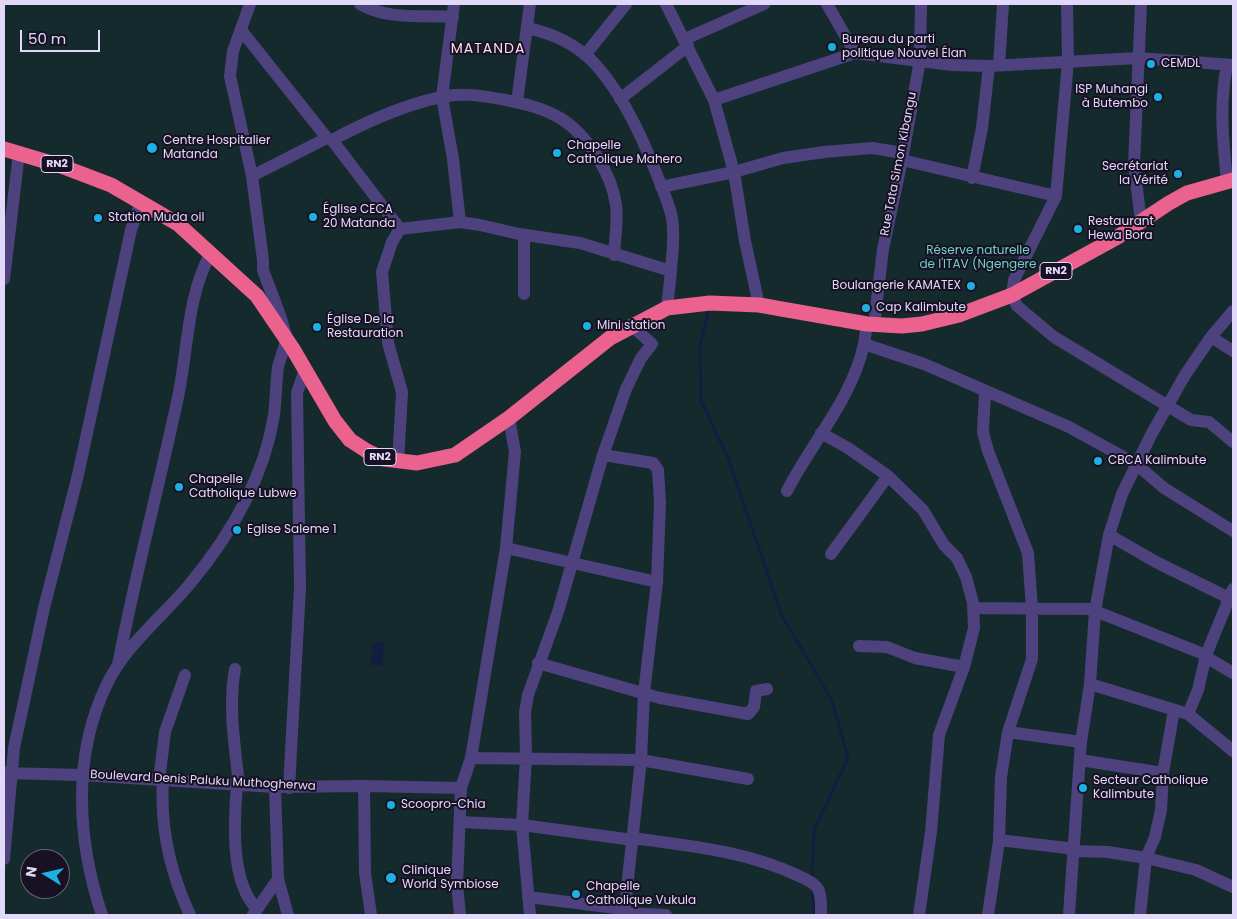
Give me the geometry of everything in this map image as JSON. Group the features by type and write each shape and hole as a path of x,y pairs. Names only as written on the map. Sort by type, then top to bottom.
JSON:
{"highway":[{"name":"RN2","path":"4,149 61,166 111,185 178,224 257,296 286,338 335,421 350,440 367,451 398,462 417,464 455,455 509,418 610,338 631,325 667,308 710,303 759,305 870,324 922,324 959,316 1012,294 1107,243 1187,193 1230,181"}],"street":[{"path":"118,665 189,584 220,543 245,503 262,464 274,417 278,368 286,338 263,270 252,176 230,76 233,51 250,4"},
{"path":"360,4 372,11 387,14 453,18"},
{"path":"454,4 442,96 453,159 460,222"},
{"path":"518,102 530,4"},
{"path":"585,55 626,4"},
{"path":"666,4 714,100 734,172 745,241 759,305"},
{"path":"620,99 686,42 764,4"},
{"path":"827,4 855,53"},
{"name":"Rue Tata Simon Kibangu","path":"787,491 800,465 852,382 870,324 920,60 921,4"},
{"path":"972,178 994,66 1003,4"},
{"path":"1067,4 1068,61 1056,196 1014,280 1012,294 1017,306 1054,337 1191,420 1209,422 1233,442"},
{"path":"1141,4 1134,165 1142,221"},
{"path":"527,28 553,34 585,55 596,65 631,117 652,161 672,217 674,238 667,308"},
{"path":"241,30 400,229"},
{"path":"714,100 855,53 952,65 994,66 1139,58 1230,65 1222,90 1222,115 1230,181"},
{"path":"252,176 356,127 442,96 462,94 518,102 541,108 562,119 591,147 600,160 616,204 614,255"},
{"path":"662,187 734,172 783,158 872,148 972,178 1056,196"},
{"path":"4,278 19,153"},
{"path":"4,859 7,773 44,608 78,475 131,230 141,201"},
{"path":"400,229 460,222 524,235 580,243 671,271"},
{"path":"398,462 402,392 388,343 382,272 392,242 400,229"},
{"path":"524,235 524,294"},
{"path":"102,915 88,862 81,775 96,710 118,665 179,396 193,310 203,267 211,253"},
{"path":"1069,915 1081,742 1090,684 1095,611 1109,534 1122,494 1151,435 1185,375 1211,337 1233,311"},
{"path":"530,915 522,825 526,757 525,712 538,662 558,612 604,455 626,389 641,358 652,344 631,325"},
{"path":"1211,337 1233,351"},
{"path":"864,344 924,364 985,393 1069,428 1136,464 1164,488 1233,531"},
{"path":"290,788 300,588 297,393 305,369"},
{"path":"985,393 983,432 988,451 1028,553 1032,609 1032,659 1008,732 1001,777 999,840 988,915"},
{"path":"460,915 457,884 462,788 471,758 506,548 516,452 509,418"},
{"path":"821,433 848,448 888,476 923,510 944,545 957,558 966,577 973,608 974,628 964,667 939,735 931,832 919,915"},
{"path":"604,455 654,463 658,470 660,503 657,582 644,693 641,760 624,912"},
{"path":"831,554 888,476"},
{"path":"1109,534 1156,562 1232,595 1206,655 1198,690 1188,714"},
{"path":"506,548 657,582"},
{"path":"973,608 1095,611 1105,617 1206,655 1233,673"},
{"path":"860,646 887,647 915,658 964,667"},
{"path":"538,662 644,693 748,714 754,707 756,691 767,689"},
{"path":"235,669 232,684 233,728 238,785 235,844 246,892 255,912"},
{"path":"185,674 165,732 161,781 165,844 190,915"},
{"path":"1090,684 1188,714 1233,751"},
{"path":"1140,915 1146,858 1155,837 1161,810 1162,772 1174,710"},
{"path":"1008,732 1081,742"},
{"path":"471,758 526,757 641,760 748,779"},
{"path":"1080,760 1162,772"},
{"name":"Boulevard Denis Paluku Muthogherwa","path":"7,773 81,775 290,788 364,786 462,788"},
{"path":"364,786 365,873 371,915"},
{"path":"275,787 278,879 288,915"},
{"path":"461,822 522,825 730,852 786,870 812,882 818,888 821,915"},
{"path":"999,840 1067,848 1074,851 1108,852 1146,858 1196,870 1233,887"},
{"path":"255,912 278,879"},
{"path":"528,897 624,912 666,915"}],"green space":[{"name":"Réserve naturelle de l'ITAV (Ngengere","path":"4,4 1233,4 1233,915 4,915"}],"water":[{"path":"379,641 384,644 382,666 371,665 373,643"}],"waterway":[{"path":"709,308 700,346 701,400 728,458 782,616 832,700 848,758 814,830 812,877"},
{"path":"813,891 814,915"}],"place":[{"name":"Bureau du parti politique Nouvel Élan","path":"832,47"},
{"name":"CEMDL","path":"1151,64"},
{"name":"ISP Muhangi à Butembo","path":"1158,97"},
{"name":"Centre Hospitalier Matanda","path":"152,148"},
{"name":"Chapelle Catholique Mahero","path":"557,153"},
{"name":"Secrétariat la Vérité","path":"1178,174"},
{"name":"Église CECA 20 Matanda","path":"313,217"},
{"name":"Station Muda oil","path":"98,218"},
{"name":"Restaurant Hewa Bora","path":"1078,229"},
{"name":"Boulangerie KAMATEX","path":"971,286"},
{"name":"Cap Kalimbute","path":"866,308"},
{"name":"Mini station","path":"587,326"},
{"name":"Église De la Restauration","path":"317,327"},
{"name":"CBCA Kalimbute","path":"1098,461"},
{"name":"Chapelle Catholique Lubwe","path":"179,487"},
{"name":"Eglise Saleme 1","path":"237,530"},
{"name":"Secteur Catholique Kalimbute","path":"1083,788"},
{"name":"Scoopro-Chia","path":"391,805"},
{"name":"Clinique World Symbiose","path":"391,878"},
{"name":"Chapelle Catholique Vukula","path":"576,894"}],"district":[{"name":"MATANDA","path":"488,49"}]}
